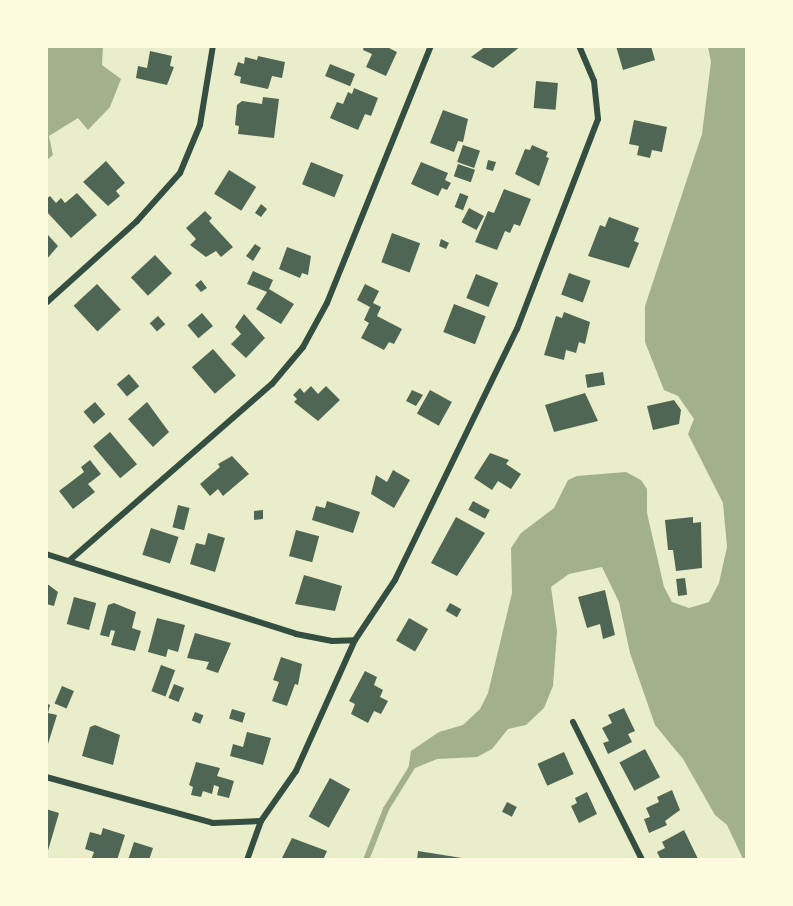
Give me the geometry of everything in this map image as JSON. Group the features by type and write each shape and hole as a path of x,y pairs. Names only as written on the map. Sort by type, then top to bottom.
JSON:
{"street":[{"path":"46,303 137,221 180,173 200,125 213,46"},
{"path":"70,560 272,384 303,347 327,303 431,46"},
{"path":"247,860 261,822 296,771 355,640 395,580 464,444 517,329 591,145 599,101 579,46"},
{"path":"46,554 296,634 333,641 355,640"},
{"path":"573,722 642,860"},
{"path":"46,777 213,823 261,822"}],"shaded area":[{"path":"47,46 103,47 102,65 121,79 110,107 88,130 78,118 49,136 53,155 47,160"},
{"path":"708,47 746,47 746,860 743,859 727,825 715,815 683,759 655,725 630,653 619,602 602,567 569,574 551,587 557,631 553,686 544,708 526,725 508,729 492,749 477,757 437,759 408,771 411,751 439,732 463,725 480,709 488,693 512,593 511,548 521,533 554,508 568,480 577,476 626,472 641,480 647,489 647,513 664,587 672,602 689,608 709,602 719,583 727,547 723,503 688,434 694,419 678,396 664,390 645,342 645,306 702,134 711,62"}],"building":[{"path":"364,46 385,46 397,52 386,76 366,67 372,54 363,50"},
{"path":"486,46 521,46 493,68 471,57"},
{"path":"616,46 651,46 655,60 623,70"},
{"path":"150,51 172,56 170,66 174,67 167,85 136,78 138,66 147,68"},
{"path":"258,56 285,62 282,78 272,76 268,89 240,83 241,77 234,75 238,62 244,64 245,57 257,60"},
{"path":"330,64 355,74 350,86 325,76"},
{"path":"536,81 558,83 556,110 534,108"},
{"path":"354,88 378,98 371,116 365,114 358,130 330,118 337,102 343,104 348,92 352,94"},
{"path":"263,97 279,99 274,138 238,134 239,126 235,125 237,105 242,101 262,104"},
{"path":"443,110 468,119 463,142 458,141 454,152 430,143"},
{"path":"634,120 667,127 662,152 652,150 650,158 637,155 639,146 629,144"},
{"path":"463,145 480,151 474,168 457,162"},
{"path":"532,145 548,152 546,157 549,158 539,186 515,174 525,149 530,150"},
{"path":"488,160 496,162 493,171 486,169"},
{"path":"106,161 125,183 116,191 120,196 108,206 83,182"},
{"path":"311,162 343,175 334,197 302,184"},
{"path":"421,162 448,173 445,180 451,183 447,190 442,188 438,196 411,184"},
{"path":"458,164 475,170 471,182 454,176"},
{"path":"229,170 256,187 241,211 214,194"},
{"path":"504,189 531,199 520,226 514,224 510,233 505,231 497,250 475,242 488,211 494,213"},
{"path":"77,193 97,215 71,238 46,211 46,199 50,196 56,203 61,198 65,203"},
{"path":"460,193 468,196 463,210 455,207"},
{"path":"261,204 267,209 261,217 255,213"},
{"path":"469,208 484,216 476,230 461,222"},
{"path":"205,211 212,218 209,221 233,247 221,257 216,251 206,257 190,245 196,239 186,228"},
{"path":"609,217 639,228 634,241 639,243 629,268 588,256 600,225 605,227"},
{"path":"392,233 420,243 410,272 381,262"},
{"path":"48,235 58,246 46,260 46,236"},
{"path":"441,239 449,243 446,249 439,246"},
{"path":"255,244 261,248 253,261 246,256"},
{"path":"287,247 311,256 308,275 302,273 300,278 279,269"},
{"path":"155,255 172,273 148,296 131,278"},
{"path":"253,271 273,280 269,289 294,304 281,324 256,309 267,292 247,284"},
{"path":"569,273 591,281 583,302 561,295"},
{"path":"476,274 498,283 489,307 466,298"},
{"path":"201,280 207,288 201,292 195,285"},
{"path":"97,284 121,310 97,331 74,306"},
{"path":"365,284 379,291 373,303 381,307 377,316 402,329 394,344 389,342 384,350 361,338 369,323 364,320 370,307 357,300"},
{"path":"454,304 486,316 475,344 443,332"},
{"path":"564,312 590,322 585,344 579,342 576,353 566,350 564,360 544,355 556,316 562,318"},
{"path":"202,313 213,326 198,338 187,325"},
{"path":"244,314 265,338 246,358 231,344 241,334 235,327"},
{"path":"158,316 165,324 157,332 150,323"},
{"path":"213,349 236,375 215,394 192,367"},
{"path":"603,372 605,385 587,388 585,375"},
{"path":"129,374 139,386 127,397 117,384"},
{"path":"311,386 318,394 326,386 340,400 318,421 294,402 297,399 293,395 300,388 304,393"},
{"path":"412,390 423,395 416,406 406,401"},
{"path":"430,390 452,402 439,426 417,414"},
{"path":"585,393 598,421 554,432 545,405"},
{"path":"674,400 681,410 679,424 653,430 647,406"},
{"path":"95,402 105,414 94,424 84,412"},
{"path":"147,402 169,432 153,447 128,419"},
{"path":"110,432 137,464 120,478 93,446"},
{"path":"490,453 509,460 506,464 521,474 511,489 498,481 492,490 474,478"},
{"path":"232,456 249,474 223,496 218,489 210,496 200,484 220,467 218,464"},
{"path":"90,460 101,474 88,484 95,492 73,509 59,491 84,472 81,467"},
{"path":"393,470 410,480 394,508 371,494 376,475 387,482"},
{"path":"327,501 360,512 353,533 312,520 316,506 325,508"},
{"path":"473,501 490,510 485,519 468,510"},
{"path":"178,505 190,508 184,530 172,527"},
{"path":"263,510 263,519 254,520 254,511"},
{"path":"456,517 485,533 457,576 431,563"},
{"path":"693,517 693,523 701,522 702,568 676,571 673,550 668,550 665,520"},
{"path":"151,528 179,537 170,564 142,555"},
{"path":"296,530 319,536 312,562 289,556"},
{"path":"208,533 225,538 215,572 190,564 196,543 205,545"},
{"path":"304,575 342,586 335,611 295,604"},
{"path":"685,578 687,595 678,596 676,579"},
{"path":"46,583 58,592 54,606 46,604"},
{"path":"605,590 615,635 603,639 600,624 587,628 578,597"},
{"path":"74,597 96,603 89,630 67,624"},
{"path":"114,603 136,612 132,628 141,631 135,651 111,645 115,631 111,630 109,637 100,635 108,605"},
{"path":"450,603 461,609 457,617 446,611"},
{"path":"157,618 185,625 178,652 168,649 166,657 148,652"},
{"path":"409,618 428,629 415,652 396,641"},
{"path":"195,633 231,643 218,673 206,669 209,662 187,658"},
{"path":"281,657 302,664 298,685 295,684 287,706 272,701 279,682 273,680"},
{"path":"161,665 175,670 166,696 151,691"},
{"path":"365,671 377,677 374,685 383,690 380,697 388,701 381,714 374,711 368,723 351,714 355,704 349,701"},
{"path":"174,684 184,688 179,702 168,698"},
{"path":"62,686 74,691 67,709 55,703"},
{"path":"46,703 50,705 48,713 57,715 48,744"},
{"path":"624,708 635,731 628,734 632,742 608,754 603,743 609,741 602,728 612,723 608,715"},
{"path":"232,709 245,713 242,723 229,719"},
{"path":"195,712 203,715 200,724 192,720"},
{"path":"95,725 120,735 113,765 82,756 90,727"},
{"path":"247,732 271,738 263,765 230,756 233,744 243,747"},
{"path":"645,749 660,777 634,791 619,763"},
{"path":"564,752 574,774 547,786 538,764"},
{"path":"196,762 220,768 217,776 234,781 229,798 217,795 219,787 214,785 212,794 203,791 201,797 191,795 193,787 189,785"},
{"path":"330,778 350,789 329,828 309,816"},
{"path":"672,790 680,810 665,821 667,825 649,833 644,819 650,817 646,808 659,802 657,797"},
{"path":"587,792 597,814 579,823 571,806 577,803 575,798"},
{"path":"507,802 517,807 512,817 502,812"},
{"path":"46,809 59,813 47,854 46,854"},
{"path":"103,828 125,835 117,860 91,860 94,852 85,849 90,832 101,835"},
{"path":"684,830 698,859 661,860 657,852 665,848 662,842"},
{"path":"292,838 327,851 323,860 281,860"},
{"path":"134,842 153,848 149,860 128,860"},
{"path":"418,851 462,858 462,860 417,860"}],"waterway":[{"path":"366,860 386,809 412,767"}]}
